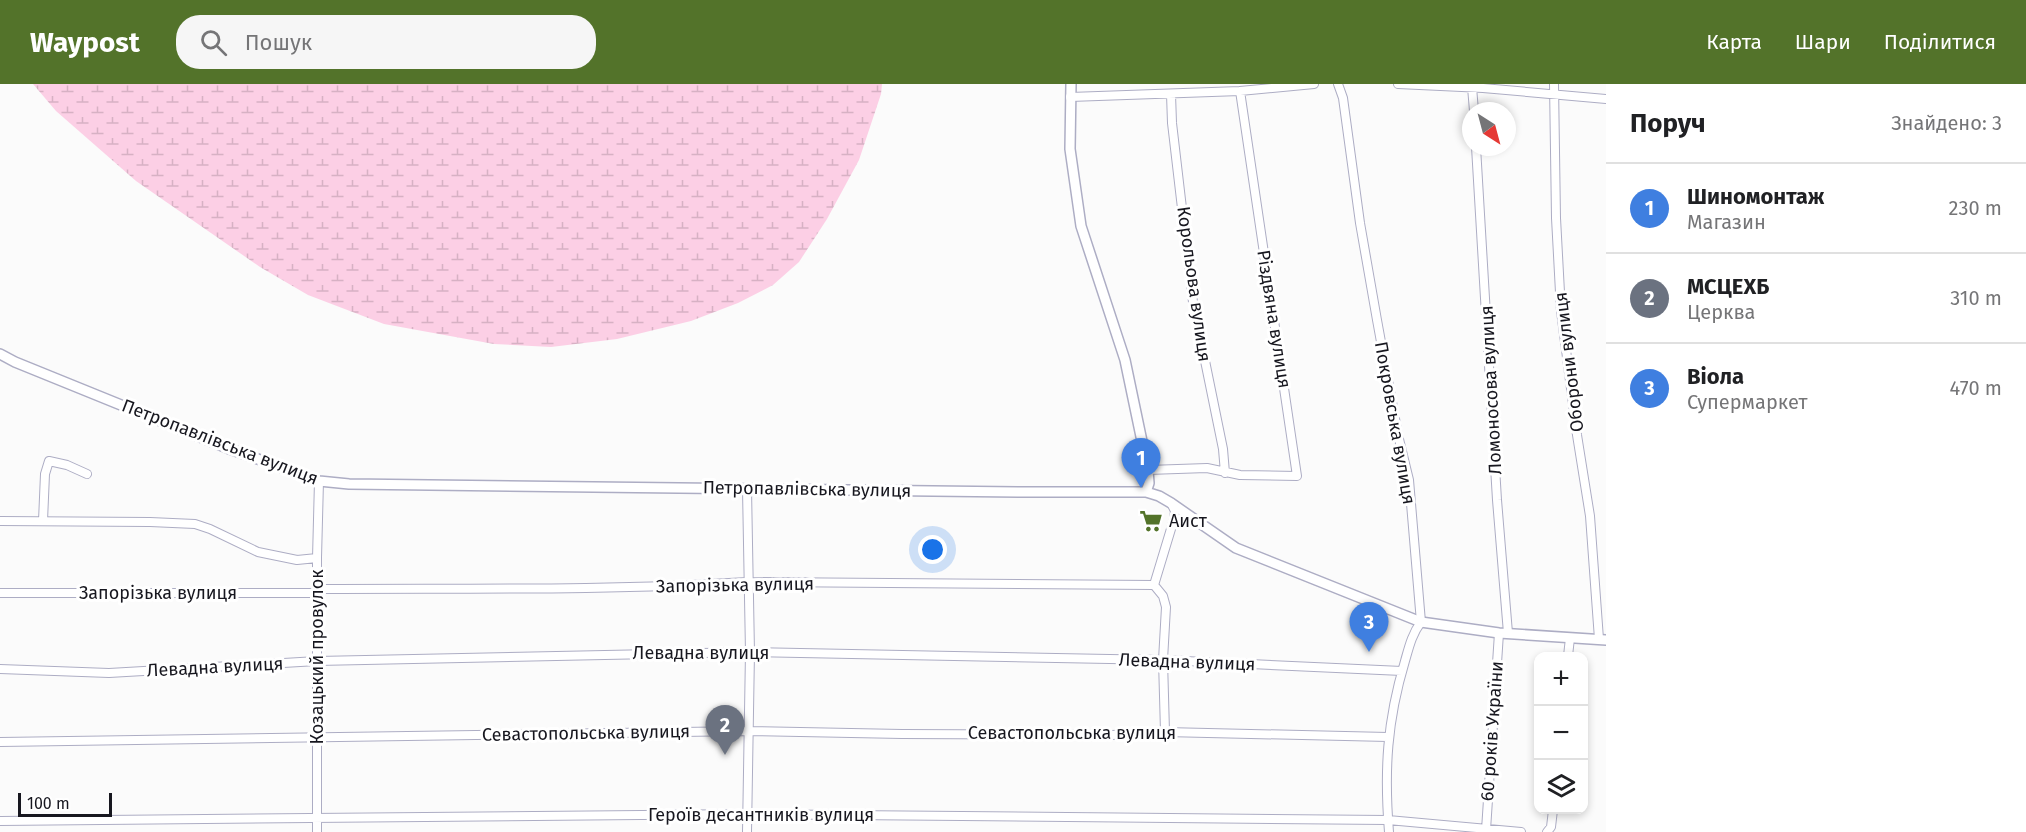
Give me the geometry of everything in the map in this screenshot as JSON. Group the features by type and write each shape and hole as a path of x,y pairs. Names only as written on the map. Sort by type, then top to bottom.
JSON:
{"street":[{"path":"1071,84 1070,149 1081,226 1125,360 1148,470 1149,483 1146,492"},
{"path":"1070,97 1240,91 1314,84"},
{"name":"Покровська вулиця","path":"1338,84 1379,331 1398,435 1409,480 1421,622 1414,631 1402,671 1388,737 1386,782 1389,832"},
{"path":"1398,84 1483,86 1606,99"},
{"name":"Оборони вулиця","path":"1554,84 1556,218 1561,311 1590,516 1603,640"},
{"path":"1472,87 1473,102"},
{"name":"Різдвяна вулиця","path":"1225,473 1297,476 1240,91"},
{"name":"Корольова вулиця","path":"1171,94 1172,123 1193,302 1224,450 1225,473"},
{"name":"Ломоносова вулиця","path":"1477,156 1503,633"},
{"name":"Петропавлівська вулиця","path":"0,354 216,444 319,481 349,484 1146,492 1172,503 1236,548 1421,622 1503,633 1603,640"},
{"path":"43,520 44,482 49,461 67,465 87,474"},
{"path":"1148,470 1207,468 1225,473"},
{"name":"Козацький провулок","path":"317,832 319,481"},
{"path":"747,489 750,652 747,832"},
{"path":"1165,732 1163,660 1166,608 1163,596 1154,585 1174,519 1172,503"},
{"path":"0,521 195,524 258,552 297,560 317,558"},
{"name":"Запорізька вулиця","path":"0,593 563,588 688,586 747,582 1154,585"},
{"name":"60 років України","path":"1486,830 1503,633"},
{"path":"1569,652 1570,638"},
{"name":"Левадна вулиця","path":"0,669 109,673 317,661 750,652 1163,660 1402,671"},
{"name":"Севастопольська вулиця","path":"0,742 749,731 1112,735 1165,732 1388,737"},
{"name":"Героїв десантників вулиця","path":"0,821 748,814 1388,820 1521,832"},
{"path":"1547,832 1551,827 1553,814"}],"green space":[{"path":"33,84 882,84 881,94 859,160 827,219 799,262 773,285 738,303 691,321 617,339 551,347 494,344 384,324 308,295 260,267 136,181 56,111"}],"place":[{"name":"Шиномонтаж","path":"1141,488"},
{"name":"Аист","path":"1151,521"},
{"name":"Віола","path":"1369,652"},
{"name":"МСЦЕХБ","path":"725,755"}]}
